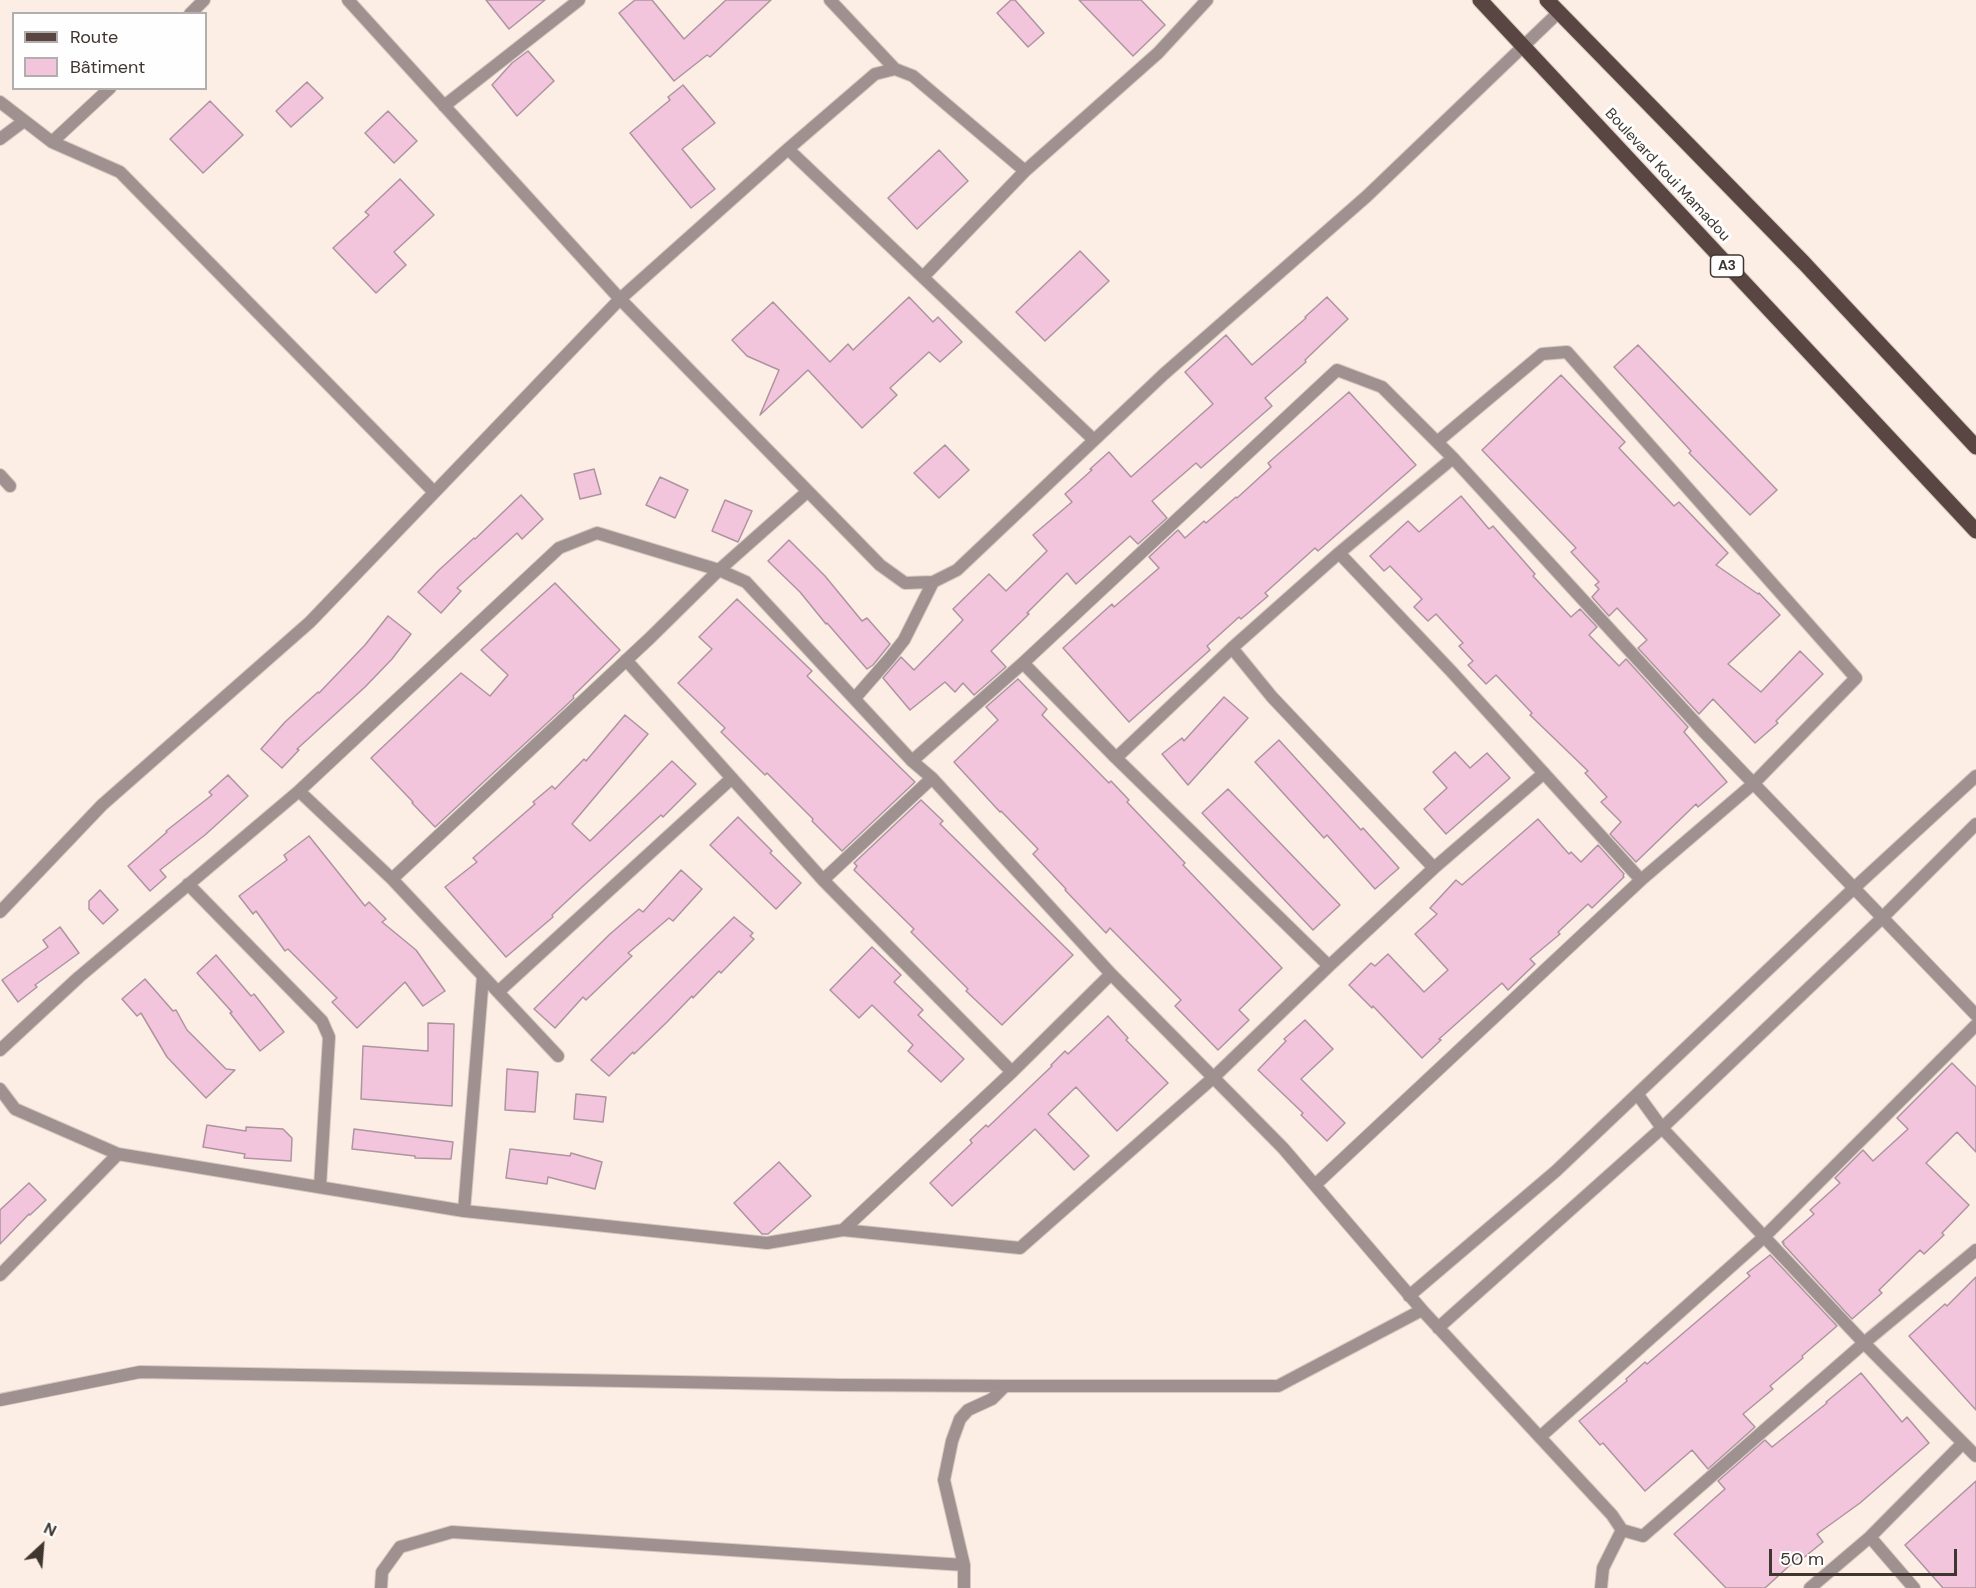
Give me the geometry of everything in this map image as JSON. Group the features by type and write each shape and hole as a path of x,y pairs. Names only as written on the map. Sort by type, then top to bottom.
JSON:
{"main road":[{"name":"Boulevard Koui Mamadou","path":"1480,0 1976,531"},
{"path":"1547,0 1804,263 1976,447"}],"street":[{"path":"192,12 204,0"},
{"path":"348,0 620,299 880,565 905,583 933,582 957,570 1164,374 1367,196 1559,12"},
{"path":"444,106 579,0"},
{"path":"831,0 896,69 913,76 1025,171"},
{"path":"923,277 1025,171 1158,53 1207,0"},
{"path":"1,907 102,805 310,622 620,299 875,74 896,69"},
{"path":"52,142 108,90"},
{"path":"0,102 52,142 120,172 434,492"},
{"path":"0,138 24,121"},
{"path":"788,149 1094,440"},
{"path":"1315,1185 1641,880 1753,784 1856,678 1567,352 1542,354 1437,442"},
{"path":"912,761 1023,663 1337,370 1382,387 1453,458 1753,784 1976,1015"},
{"path":"1116,758 1232,648 1339,553 1453,458"},
{"path":"0,475 10,486"},
{"path":"392,879 719,570 807,492"},
{"path":"0,1050 79,977 299,791 559,548 597,533 719,570 746,582 912,761 932,778 1111,974 1283,1148 1422,1310 1612,1515 1622,1530 1643,1536 1863,1343 1976,1250"},
{"path":"1339,553 1451,671 1641,880"},
{"path":"855,698 904,640 933,582"},
{"path":"1232,648 1272,697 1434,868"},
{"path":"626,660 823,880 1012,1072"},
{"path":"1023,663 1116,758 1329,966"},
{"path":"0,1089 15,1108 118,1155 465,1211 767,1243 843,1230 1020,1248 1214,1077 1434,868 1544,774"},
{"path":"1410,1296 1556,1171 1853,889 1976,776"},
{"path":"498,992 732,778"},
{"path":"823,880 932,778"},
{"path":"299,791 392,879 558,1056"},
{"path":"1438,1328 1662,1128 1976,824"},
{"path":"188,884 322,1021 328,1038 320,1187"},
{"path":"843,1230 1012,1072 1111,974"},
{"path":"465,1211 483,976"},
{"path":"1540,1437 1764,1237 1976,1025"},
{"path":"1638,1095 1662,1128 1863,1343 1976,1456"},
{"path":"0,1275 118,1155"},
{"path":"0,1400 140,1372 841,1385 1278,1386 1422,1310"},
{"path":"964,1588 964,1565 944,1480 952,1442 960,1419 968,1410 992,1399 1005,1386"},
{"path":"1810,1588 1870,1537 1964,1443"},
{"path":"1601,1588 1603,1568 1622,1530"},
{"path":"381,1588 382,1572 400,1547 452,1532 964,1565"},
{"path":"1870,1537 1914,1588"}],"building":[{"path":"486,0 545,0 509,29"},
{"path":"635,0 652,0 684,39 726,0 771,0 710,57 707,55 674,81 619,13"},
{"path":"1011,0 1015,0 1044,33 1028,47 997,13"},
{"path":"1079,0 1141,0 1165,25 1133,56"},
{"path":"528,51 554,81 517,116 492,85 512,63"},
{"path":"307,82 323,98 291,127 276,111"},
{"path":"683,85 715,123 682,149 715,189 691,208 630,133 670,100 668,97"},
{"path":"210,101 243,135 203,173 170,139"},
{"path":"388,111 417,141 394,163 365,133"},
{"path":"939,150 968,181 917,229 888,198"},
{"path":"400,179 434,215 394,252 406,265 376,293 333,248 369,215 365,212"},
{"path":"1080,251 1109,281 1045,341 1016,312"},
{"path":"909,297 933,322 938,317 962,342 940,362 929,352 890,388 897,395 862,428 808,370 760,415 779,370 747,356 732,340 773,302 830,362 848,344 853,350"},
{"path":"1327,297 1348,319 1305,360 1306,362 1265,398 1272,406 1201,468 1196,463 1152,501 1167,518 1138,544 1130,536 1076,584 1067,573 991,651 1006,667 974,695 963,683 955,692 945,682 910,710 883,678 901,657 914,670 963,620 953,609 989,574 1006,591 1047,551 1033,535 1072,502 1065,494 1109,452 1131,477 1213,404 1185,372 1226,335 1252,365"},
{"path":"1638,345 1777,490 1750,515 1689,453 1691,451 1614,367"},
{"path":"1561,375 1625,442 1619,448 1674,506 1679,502 1728,553 1716,565 1759,593 1780,615 1728,664 1761,692 1800,651 1823,674 1776,721 1778,723 1755,743 1713,699 1699,714 1638,648 1647,640 1617,608 1609,616 1592,597 1599,589 1595,585 1599,582 1571,552 1576,548 1482,450"},
{"path":"1349,392 1416,465 1318,551 1315,548 1265,593 1268,596 1241,619 1239,617 1207,646 1210,650 1129,722 1063,648 1112,604 1114,607 1159,568 1149,557 1178,530 1185,538 1204,521 1206,523 1237,498 1271,467 1268,463"},
{"path":"945,445 969,470 939,498 914,473"},
{"path":"594,469 601,494 580,499 574,474"},
{"path":"660,477 688,490 675,518 646,505"},
{"path":"521,495 543,519 522,539 517,533 457,588 461,591 441,613 418,592"},
{"path":"1461,496 1489,529 1493,526 1535,574 1533,576 1571,617 1580,609 1597,627 1589,635 1619,666 1626,659 1688,727 1684,732 1727,782 1698,807 1696,804 1636,862 1610,834 1621,822 1601,802 1607,797 1585,773 1588,771 1530,715 1532,713 1496,675 1486,684 1468,665 1473,661 1459,646 1463,643 1436,614 1428,621 1414,607 1422,599 1390,566 1384,571 1370,556 1408,521 1419,532"},
{"path":"725,500 752,511 738,542 712,531"},
{"path":"789,540 825,576 862,621 867,618 890,644 867,669 800,592 768,561"},
{"path":"555,583 620,650 573,696 574,698 435,827 371,758 461,673 490,696 508,675 481,650"},
{"path":"737,599 812,671 807,676 915,782 842,851 767,773 765,775 721,732 725,728 678,683 712,649 699,637"},
{"path":"388,616 411,634 392,659 297,749 299,750 282,768 261,749 285,722 319,693 365,645"},
{"path":"1018,679 1047,709 1042,715 1109,783 1111,781 1129,800 1127,802 1185,863 1183,865 1282,968 1239,1010 1249,1020 1218,1050 1175,1006 1181,1000 1110,928 1106,933 1033,854 1038,849 954,762 998,720 986,707"},
{"path":"1224,697 1248,718 1188,785 1162,754 1182,738 1184,741"},
{"path":"625,715 648,734 572,824 590,841 672,761 696,784 663,817 661,815 552,915 553,917 506,957 445,887 477,862 473,858 535,804 533,802 552,786 555,789 584,759 586,761"},
{"path":"1279,740 1399,868 1375,889 1327,835 1324,838 1255,762"},
{"path":"1455,752 1470,768 1487,753 1510,778 1446,834 1424,809 1447,788 1433,772"},
{"path":"228,775 248,796 205,835 160,870 166,877 150,891 128,866 166,831 212,795 209,792"},
{"path":"1228,789 1340,905 1313,930 1202,813"},
{"path":"921,800 943,821 940,824 1073,955 1002,1025 966,991 968,989 911,932 914,929 854,870 857,866 854,863"},
{"path":"738,817 801,883 776,909 710,845"},
{"path":"1538,819 1569,854 1571,852 1581,862 1598,845 1624,874 1624,877 1592,908 1588,904 1558,932 1560,934 1530,959 1535,964 1508,990 1502,983 1439,1039 1441,1040 1422,1058 1373,1006 1372,1008 1349,985 1371,963 1375,966 1388,954 1424,992 1448,970 1415,934 1437,914 1430,908 1456,880 1462,885"},
{"path":"309,836 365,906 369,902 386,919 382,922 416,950 445,991 423,1006 405,982 357,1028 332,1002 337,998 288,949 285,951 256,911 253,914 239,896 287,860 284,855"},
{"path":"681,870 702,889 673,921 669,918 628,953 632,956 586,1000 583,997 555,1028 534,1009 610,934 639,909 643,912"},
{"path":"100,890 118,910 103,924 89,909 89,901"},
{"path":"734,917 753,933 750,936 754,939 721,973 719,971 609,1076 591,1060"},
{"path":"60,927 79,953 35,985 37,987 18,1002 2,980 48,947 43,940"},
{"path":"872,947 901,975 894,982 923,1010 918,1015 964,1059 941,1082 908,1051 913,1045 872,1005 859,1018 830,990"},
{"path":"216,955 251,996 254,994 284,1032 260,1051 230,1013 232,1012 197,973"},
{"path":"145,979 173,1011 176,1010 187,1030 226,1069 235,1070 206,1098 167,1057 141,1013 137,1016 122,999"},
{"path":"1108,1016 1128,1038 1126,1040 1168,1083 1117,1131 1076,1087 1048,1114 1089,1156 1074,1170 1035,1129 952,1206 930,1183 972,1143 970,1140 986,1125 988,1127 1065,1051 1068,1054"},
{"path":"1305,1020 1333,1049 1301,1079 1345,1123 1327,1141 1301,1115 1303,1113 1258,1070 1286,1041 1284,1039"},
{"path":"428,1023 454,1024 452,1106 361,1099 363,1046 428,1051"},
{"path":"1952,1063 1976,1087 1976,1152 1957,1132 1926,1163 1969,1205 1942,1233 1944,1235 1924,1254 1920,1250 1879,1290 1882,1293 1852,1319 1782,1242 1814,1214 1810,1210 1840,1183 1835,1178 1863,1150 1873,1161 1908,1129 1897,1118"},
{"path":"507,1069 538,1072 535,1112 505,1110"},
{"path":"576,1094 606,1097 603,1122 574,1119"},
{"path":"207,1125 246,1131 246,1127 283,1129 292,1138 291,1161 244,1158 245,1154 203,1147"},
{"path":"354,1129 453,1142 451,1159 415,1158 415,1156 352,1149"},
{"path":"510,1149 570,1156 571,1153 602,1162 595,1189 548,1177 547,1184 506,1178"},
{"path":"779,1162 811,1196 768,1234 762,1234 734,1203"},
{"path":"29,1183 46,1200 0,1244 0,1210"},
{"path":"1770,1255 1837,1326 1770,1386 1773,1389 1743,1414 1755,1427 1708,1469 1692,1450 1645,1491 1603,1443 1600,1445 1579,1421 1627,1381 1626,1379 1645,1362 1647,1364 1750,1276 1747,1273"},
{"path":"1976,1277 1976,1410 1909,1336 1945,1304 1947,1306"},
{"path":"1861,1373 1902,1422 1907,1417 1929,1443 1860,1503 1817,1534 1823,1542 1802,1559 1800,1556 1765,1588 1726,1588 1674,1534 1725,1489 1718,1481 1765,1440 1772,1447"},
{"path":"1976,1481 1976,1588 1943,1588 1905,1545"}]}
